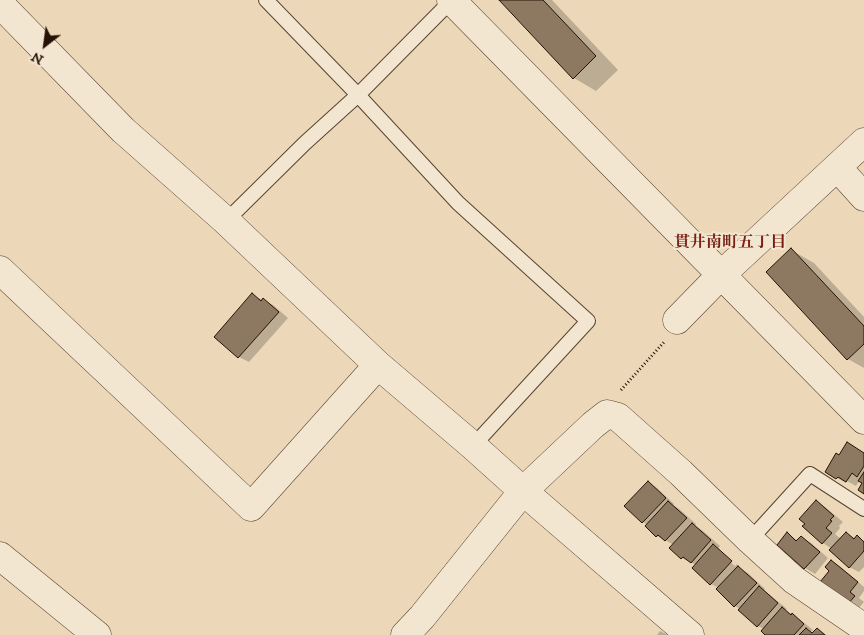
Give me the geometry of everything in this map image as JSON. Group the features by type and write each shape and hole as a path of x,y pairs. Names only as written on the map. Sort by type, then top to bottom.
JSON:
{"street":[{"path":"452,0 862,414"},
{"path":"0,4 123,130 226,221 378,365 690,635"},
{"path":"677,320 722,274 864,142"},
{"path":"837,167 864,197"},
{"path":"0,270 251,507 378,365"},
{"path":"405,635 422,617 523,491 593,424 606,414 618,417 625,423 794,580 856,625"},
{"path":"0,556 97,635"}],"lane":[{"path":"266,0 358,95 458,203 588,321 473,446"},
{"path":"226,221 305,143 358,95 452,0"},
{"path":"750,540 810,474 864,510"}],"path":[{"path":"606,414 610,402 675,330 677,320"}],"building":[{"path":"499,0 543,0 596,56 573,79"},
{"path":"791,248 864,326 864,344 847,360 766,272"},
{"path":"252,293 261,301 263,298 279,312 238,358 214,337"},
{"path":"847,442 864,453 864,466 857,477 852,473 846,482 838,477 836,479 825,472 836,453 839,455"},
{"path":"864,472 864,494 858,490 862,483 858,481"},
{"path":"648,481 666,498 642,523 624,506"},
{"path":"816,500 834,516 826,528 832,533 822,544 802,526 805,524 799,519"},
{"path":"668,501 687,518 665,541 658,535 656,537 645,526"},
{"path":"692,523 711,540 691,563 683,557 681,559 669,548"},
{"path":"787,532 796,541 801,536 820,552 804,569 777,545"},
{"path":"846,532 854,539 857,535 864,542 864,551 849,568 829,550"},
{"path":"713,544 732,561 710,585 692,568"},
{"path":"831,560 858,582 850,592 855,596 847,605 820,582 829,571 825,567"},
{"path":"738,566 757,583 734,607 716,589"},
{"path":"759,586 778,603 757,627 738,610"},
{"path":"782,607 804,624 794,635 765,635 761,631"},
{"path":"806,628 812,633 817,628 825,635 799,635"}],"district":[{"name":"貫井南町五丁目","path":"730,244"}]}
